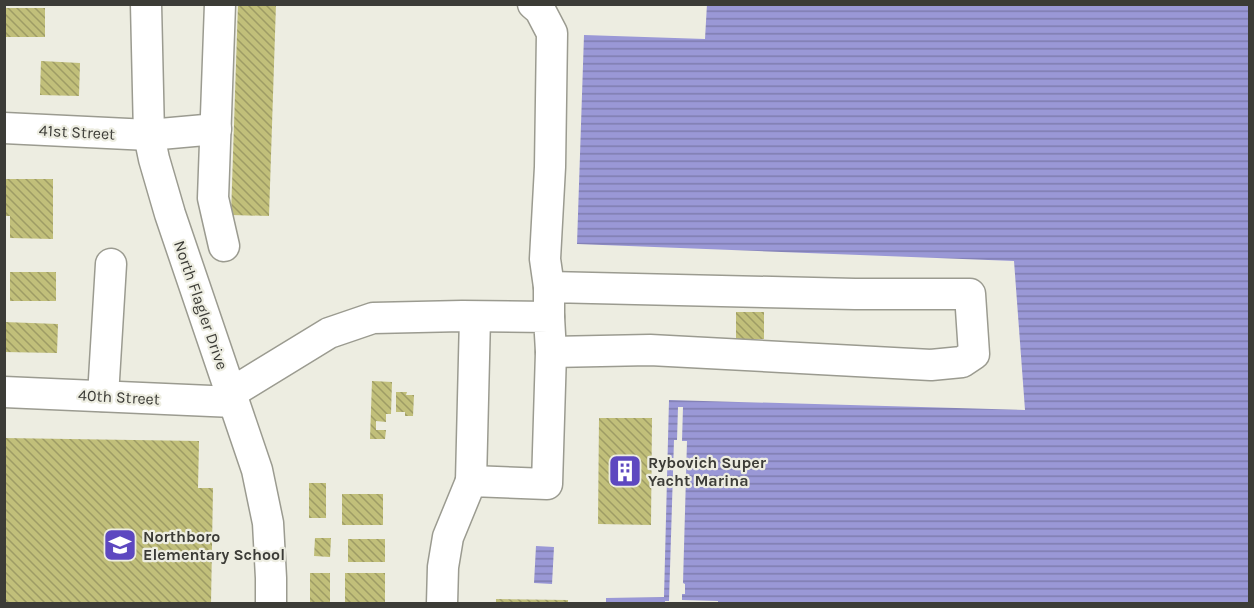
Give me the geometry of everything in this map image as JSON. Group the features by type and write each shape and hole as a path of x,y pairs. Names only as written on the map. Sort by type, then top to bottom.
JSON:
{"street":[{"name":"North Flagler Drive","path":"146,4 149,135 154,159 170,214 257,470 267,523 271,603"},
{"path":"220,4 213,198 224,246"},
{"path":"471,481 547,484 551,352 549,287 545,259 550,166 552,33 540,9 533,4"},
{"name":"41st Street","path":"4,128 149,135 216,129"},
{"path":"103,396 111,264"},
{"path":"549,287 855,294 970,294 974,354 962,362 931,365 650,350 551,352"},
{"path":"442,603 442,567 448,537 471,481 475,317"},
{"path":"233,398 329,333 373,318 549,317"},
{"name":"40th Street","path":"4,392 233,398"}],"water":[{"path":"707,4 1249,5 1249,603 606,603 606,598 664,597 669,400 1025,410 1014,261 577,244 584,35 705,39"},
{"path":"536,546 554,547 552,584 534,583"}],"pier":[{"path":"678,407 683,407 682,441 687,441 683,583 685,594 682,594 682,600 718,601 718,603 665,603 669,601 674,440 677,440"}],"building":[{"path":"238,4 276,4 269,216 231,215"},
{"path":"4,8 45,8 45,37 4,37"},
{"path":"41,61 80,63 79,96 40,95"},
{"path":"4,179 53,179 53,239 10,238 10,216 4,216"},
{"path":"10,272 56,272 56,301 10,301"},
{"path":"736,312 764,312 764,339 736,339"},
{"path":"4,322 58,324 57,353 4,352"},
{"path":"372,381 392,382 391,414 386,414 386,422 376,421 376,430 386,430 385,439 370,439"},
{"path":"396,392 407,392 406,395 414,395 413,416 405,416 405,412 396,412"},
{"name":"Rybovich Super Yacht Marina","path":"599,418 652,418 651,525 598,524"},
{"name":"Northboro Elementary School","path":"4,438 199,441 198,488 213,488 211,604 4,604"},
{"path":"309,483 326,483 326,518 309,518"},
{"path":"342,494 383,494 383,525 342,525"},
{"path":"315,538 331,538 330,557 314,556"},
{"path":"348,539 385,539 385,562 348,562"},
{"path":"310,573 330,573 330,604 310,604"},
{"path":"345,573 385,573 385,604 345,604"},
{"path":"496,599 568,600 568,604 496,604"}],"place":[{"name":"Rybovich Super Yacht Marina","path":"625,471"},
{"name":"Northboro Elementary School","path":"120,545"}]}
